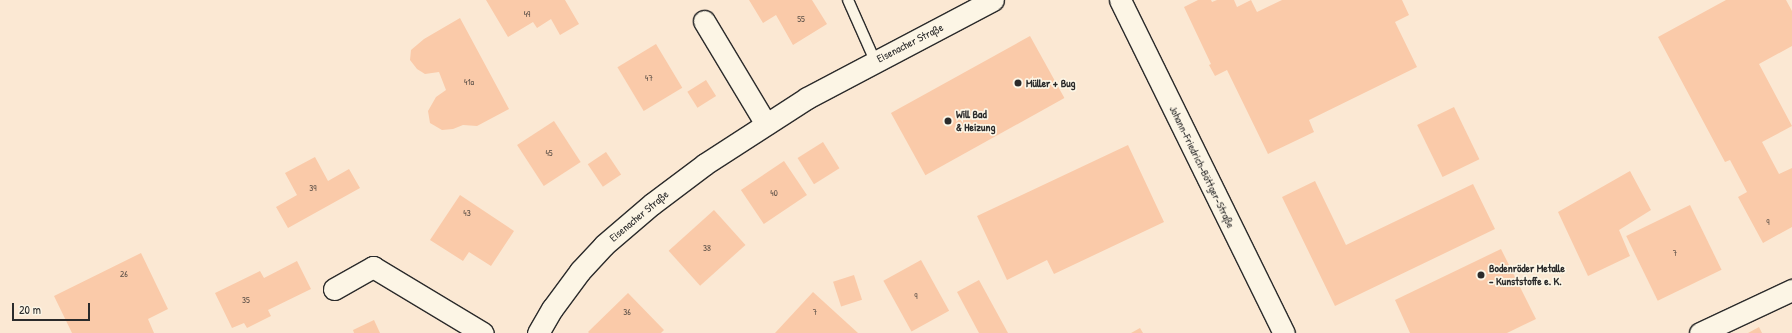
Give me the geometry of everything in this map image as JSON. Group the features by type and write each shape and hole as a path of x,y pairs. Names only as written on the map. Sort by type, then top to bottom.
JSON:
{"street":[{"name":"Eisenacher Straße","path":"538,333 552,309 580,271 604,245 652,204 704,164 808,98 992,0"},
{"name":"Johann-Friedrich-Böttger-Straße","path":"1120,0 1284,333"},
{"path":"704,21 766,124"},
{"path":"334,289 373,267 483,333"},
{"path":"1700,333 1792,290"}],"lane":[{"path":"848,0 875,61"}],"building":[{"path":"486,0 565,0 579,24 560,35 551,19 537,28 533,22 508,37"},
{"path":"749,0 812,0 827,24 793,45 776,15 763,23"},
{"path":"1198,0 1211,0 1212,2 1217,0 1234,0 1237,7 1251,0 1257,12 1282,0 1402,0 1409,15 1395,22 1417,67 1309,120 1314,132 1268,154 1227,70 1215,76 1209,65 1211,64 1184,7"},
{"path":"1726,0 1786,0 1792,11 1792,46 1759,64 1792,126 1762,142 1779,174 1792,168 1792,227 1763,243 1738,197 1747,192 1730,160 1725,162 1658,37"},
{"path":"460,18 509,109 477,126 463,125 453,129 442,130 430,123 428,111 436,97 446,90 439,72 425,74 417,69 410,60 411,50 424,39"},
{"path":"1030,36 1064,98 925,175 891,113"},
{"path":"656,44 682,88 644,111 617,67"},
{"path":"706,80 716,96 697,108 687,92"},
{"path":"1454,107 1479,159 1443,177 1417,125"},
{"path":"554,121 581,162 544,186 517,145"},
{"path":"823,142 839,168 814,184 798,158"},
{"path":"1128,145 1164,222 1054,274 1047,260 1007,280 977,216"},
{"path":"606,152 621,174 603,187 588,164"},
{"path":"315,157 328,181 349,169 360,188 288,228 276,207 297,195 285,173"},
{"path":"784,161 807,195 764,224 741,190"},
{"path":"1630,171 1651,210 1619,230 1630,256 1588,276 1558,212"},
{"path":"1315,181 1346,245 1473,184 1495,229 1335,306 1282,197"},
{"path":"460,195 514,231 491,266 469,252 463,261 430,240"},
{"path":"1690,205 1722,270 1658,301 1626,236"},
{"path":"714,210 745,245 700,286 669,251"},
{"name":"Bodenröder Metalle - Kunststoffe e. K.","path":"1501,249 1536,319 1507,333 1410,333 1395,300"},
{"path":"141,253 168,309 148,319 154,333 72,333 54,296"},
{"path":"921,260 949,311 912,332 883,281"},
{"path":"297,261 311,289 268,310 271,316 247,328 244,323 232,328 215,293 260,271 264,278"},
{"path":"854,275 862,300 841,307 833,282"},
{"path":"979,280 1008,333 979,333 957,292"},
{"path":"813,292 858,333 775,333"},
{"path":"628,293 664,330 661,333 588,332"},
{"path":"374,320 380,333 354,333 353,330"},
{"path":"1759,327 1762,333 1748,333"},
{"path":"1140,328 1143,333 1131,333"}],"place":[{"name":"Müller + Bug","path":"1018,83"},
{"name":"Will Bad & Heizung","path":"948,121"},
{"name":"Bodenröder Metalle - Kunststoffe e. K.","path":"1481,275"}]}
